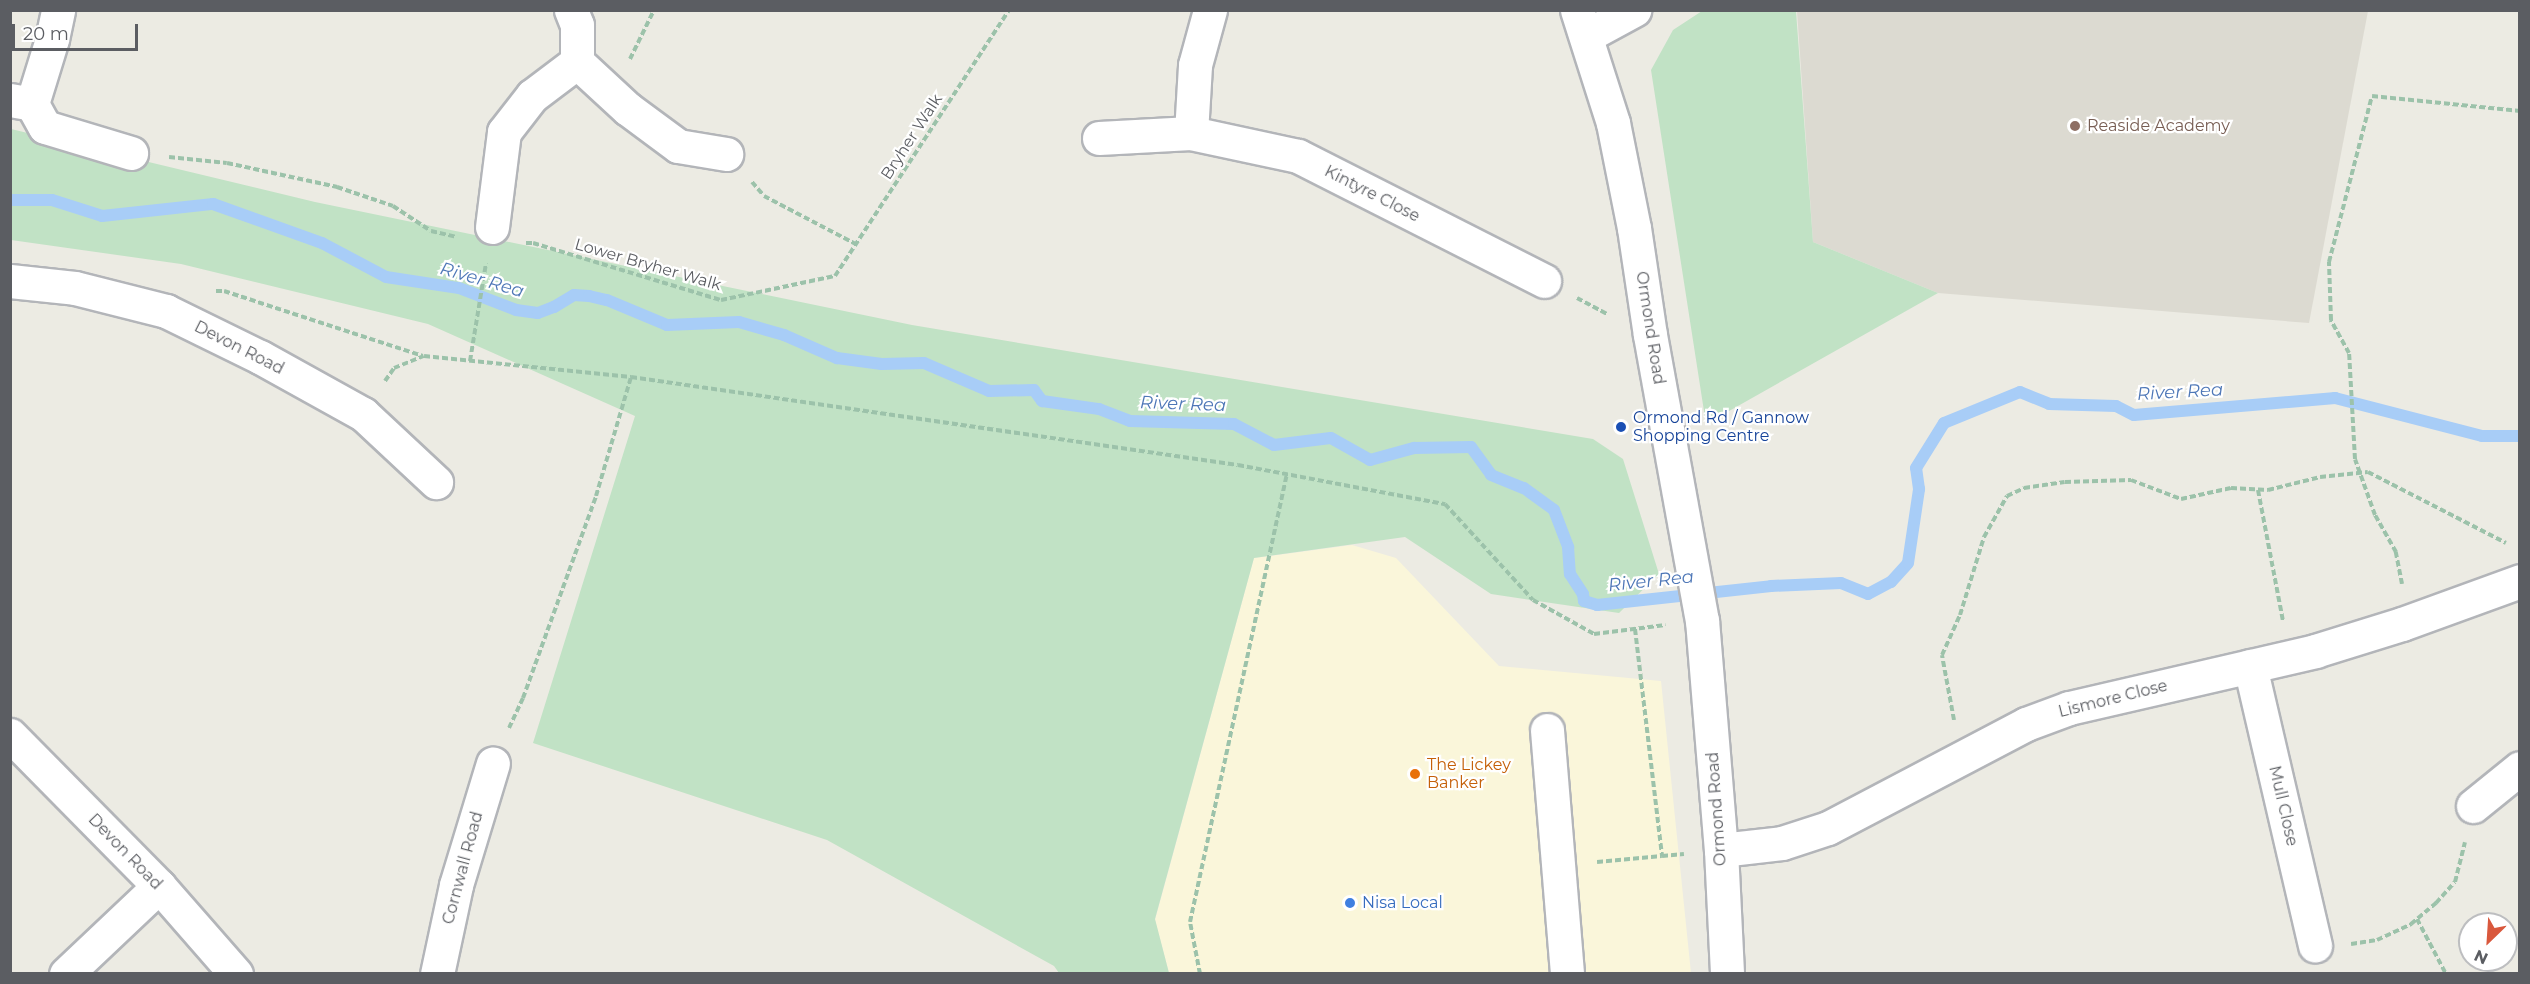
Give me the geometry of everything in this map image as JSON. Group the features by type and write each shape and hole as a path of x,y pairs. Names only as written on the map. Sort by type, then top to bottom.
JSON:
{"street":[{"path":"58,10 52,39 21,102 45,127 131,153"},
{"path":"571,10 577,25 577,62 612,94 678,146 726,154"},
{"path":"1191,133 1195,65 1210,10"},
{"path":"1582,23 1634,10"},
{"name":"Ormond Road","path":"1582,23 1613,123 1634,228 1650,335 1702,620 1721,850 1727,974"},
{"path":"490,235 504,132 532,96 577,62"},
{"name":"Kintyre Close","path":"1099,138 1191,133 1298,156 1544,281"},
{"name":"Devon Road","path":"10,280 75,288 166,311 260,357 363,414 436,482"},
{"name":"Lismore Close","path":"1721,850 1782,843 1828,828 2026,724 2069,708 2291,657 2402,624 2520,581"},
{"name":"Mull Close","path":"2250,666 2315,946"},
{"path":"1546,729 1560,866 1567,974"},
{"name":"Devon Road","path":"10,735 159,886 236,974"},
{"name":"Cornwall Road","path":"437,974 456,885 493,763"},
{"path":"2473,806 2520,768"},
{"path":"66,974 159,886"}],"path":[{"path":"612,94 654,10"},
{"name":"Bryher Walk","path":"835,276 1010,10"},
{"path":"2402,624 2403,582 2396,552 2375,515 2355,459 2349,353 2331,320 2329,262 2372,96 2520,111"},
{"name":"Lower Bryher Walk","path":"131,153 227,162 337,187 393,206 431,231 490,235 533,243 721,300 835,276"},
{"path":"726,154 764,196 856,244"},
{"path":"470,361 490,235"},
{"path":"1544,281 1650,335"},
{"path":"363,414 394,368 424,356 631,377 1238,465 1445,504 1533,600 1594,634 1702,620"},
{"path":"493,763 523,698 596,496 631,377"},
{"path":"1962,757 1942,655 1960,615 1984,537 2007,496 2024,488 2065,482 2131,480 2181,499 2230,488 2268,490 2284,484 2320,477 2368,472 2517,549"},
{"path":"1200,974 1190,922 1287,475"},
{"path":"2258,490 2291,657"},
{"path":"1635,629 1662,856"},
{"path":"2315,946 2347,945 2377,940 2417,919 2455,882 2473,806"},
{"path":"1560,866 1721,850"},
{"path":"2417,919 2446,974"}],"shaded area":[{"name":"Reaside Academy","path":"1797,11 2368,11 2309,323 1938,293 1813,242"},
{"path":"1352,545 1396,558 1499,666 1661,681 1691,973 1169,973 1155,920 1254,558"}],"green space":[{"path":"1702,11 1796,11 1813,242 1938,293 1706,424 1651,70 1673,30"},
{"path":"11,129 315,202 912,325 1593,439 1623,459 1659,574 1619,613 1491,594 1405,537 1254,558 1155,919 1169,973 1059,973 1054,966 827,840 533,743 635,416 428,324 181,264 11,240"}],"waterway":[{"name":"River Rea","path":"10,200 52,200 102,216 213,204 322,243 386,277 459,288 516,310 538,313 574,295 607,300 667,325 739,322 784,335 837,358 882,364 924,363 989,391 1034,390 1042,401 1099,409 1130,421 1234,424 1274,445 1331,438 1370,460 1414,448 1471,447 1491,475 1524,488 1554,510 1568,547 1570,574 1583,594 1584,601 1597,605 1771,586 1841,583 1868,594 1891,582 1908,563 1919,489 1916,468 1944,423 2020,392 2049,404 2116,406 2134,415 2335,398 2482,436 2520,436"}],"place":[{"name":"Reaside Academy","path":"2075,126"},
{"name":"Ormond Rd / Gannow Shopping Centre","path":"1621,427"},
{"name":"The Lickey Banker","path":"1415,774"},
{"name":"Nisa Local","path":"1350,903"}]}
